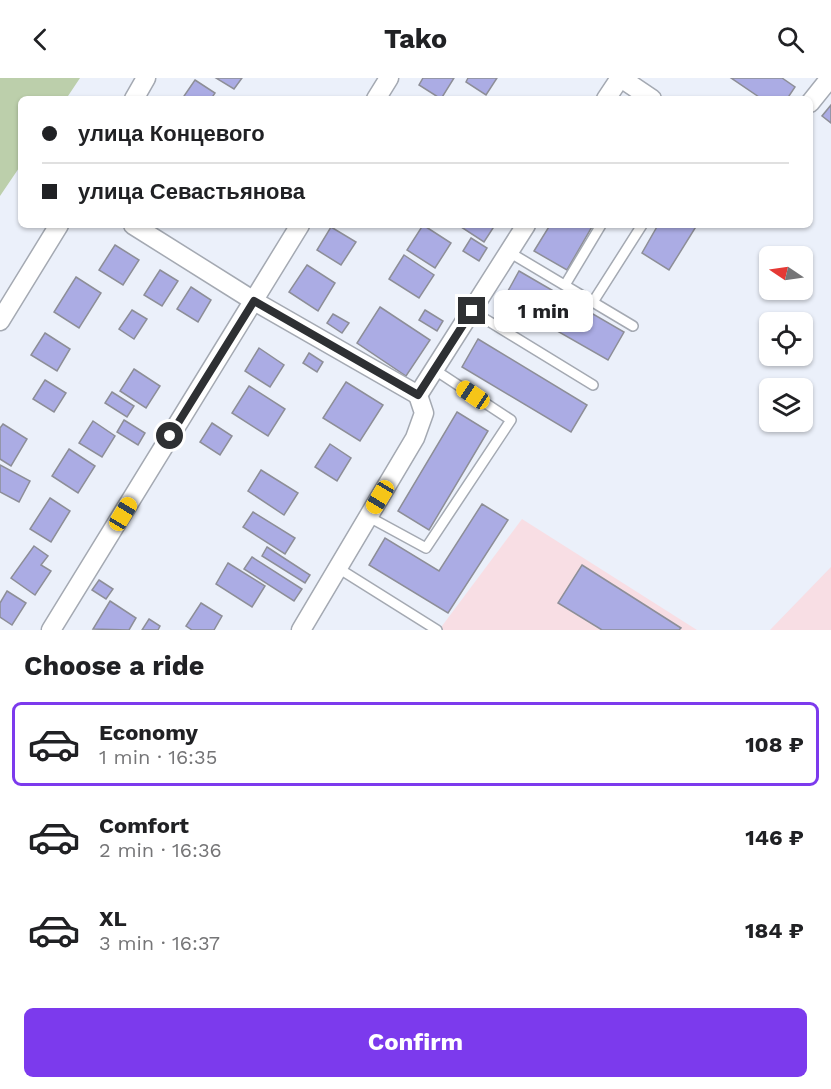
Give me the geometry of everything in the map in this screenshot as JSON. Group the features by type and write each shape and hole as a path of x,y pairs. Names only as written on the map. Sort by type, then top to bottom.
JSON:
{"street":[{"path":"136,96 146,78"},
{"path":"378,96 389,78"},
{"path":"608,96 620,78 647,96"},
{"path":"813,99 831,78"},
{"path":"0,321 57,228"},
{"path":"138,228 254,301 418,395 424,413 415,438 301,630"},
{"path":"51,630 298,228"},
{"path":"418,395 524,228"}],"lane":[{"path":"565,285 599,228"},
{"path":"593,302 640,228"},
{"path":"509,252 633,326"},
{"path":"472,311 593,385"},
{"path":"369,517 426,548 511,420 435,369"},
{"path":"338,568 437,630"}],"shaded area":[{"path":"522,519 697,630 439,630"},
{"path":"831,567 831,630 770,630"}],"green space":[{"path":"0,78 80,78 68,96 18,96 18,169 0,196"}],"building":[{"path":"216,78 242,78 234,89"},
{"path":"423,78 454,78 443,96 436,96 419,85"},
{"path":"468,78 497,78 486,95 466,82"},
{"path":"731,78 782,78 795,87 789,96 758,96"},
{"path":"195,80 215,93 213,96 184,96"},
{"path":"831,105 831,123 822,116"},
{"path":"330,228 356,242 341,265 317,250"},
{"path":"421,228 428,228 451,243 435,268 407,250"},
{"path":"463,228 493,228 484,242"},
{"path":"548,228 591,228 567,270 534,251"},
{"path":"656,228 695,228 669,270 642,253"},
{"path":"471,238 487,248 479,261 463,251"},
{"path":"115,245 139,260 123,285 99,270"},
{"path":"404,255 434,275 419,298 389,279"},
{"path":"307,265 335,283 318,311 289,292"},
{"path":"160,270 178,281 162,306 144,295"},
{"path":"519,271 624,332 608,360 503,300"},
{"path":"76,277 101,293 79,328 54,312"},
{"path":"191,287 211,300 198,322 177,309"},
{"path":"380,307 430,340 406,376 357,343"},
{"path":"132,310 147,319 134,339 119,329"},
{"path":"425,310 443,321 437,331 419,320"},
{"path":"333,314 349,323 342,333 327,323"},
{"path":"45,333 70,349 57,371 31,355"},
{"path":"478,339 587,405 571,432 462,367"},
{"path":"259,348 284,365 270,387 245,371"},
{"path":"309,353 323,362 317,372 303,363"},
{"path":"134,369 160,386 146,408 120,391"},
{"path":"45,380 66,393 54,412 33,399"},
{"path":"346,382 383,405 360,441 323,418"},
{"path":"249,386 285,409 268,436 232,413"},
{"path":"112,392 134,406 127,417 105,403"},
{"path":"457,412 488,431 429,530 398,511"},
{"path":"124,420 145,433 138,445 117,432"},
{"path":"93,421 115,436 102,457 79,443"},
{"path":"212,423 232,436 220,455 200,442"},
{"path":"3,424 27,439 11,466 0,459 0,428"},
{"path":"330,444 351,458 337,481 315,467"},
{"path":"69,449 95,466 78,493 52,476"},
{"path":"0,465 30,481 19,502 0,492"},
{"path":"261,470 298,493 284,515 248,491"},
{"path":"50,498 70,511 51,542 30,529"},
{"path":"482,504 508,520 448,613 369,565 385,538 439,571"},
{"path":"253,512 295,538 285,554 243,527"},
{"path":"34,546 48,556 41,565 51,571 35,595 11,578"},
{"path":"267,547 310,575 305,583 262,556"},
{"path":"252,557 302,589 294,601 244,569"},
{"path":"228,563 265,586 252,607 216,584"},
{"path":"582,565 681,628 679,630 602,630 558,603"},
{"path":"99,580 113,589 106,599 92,590"},
{"path":"7,591 26,603 12,625 0,617 0,603"},
{"path":"110,601 136,618 129,630 93,629"},
{"path":"201,603 222,616 214,630 192,630 186,626"},
{"path":"149,619 160,626 158,630 142,630"}],"route":[{"path":"170,436 254,301 418,395 472,311"}]}
